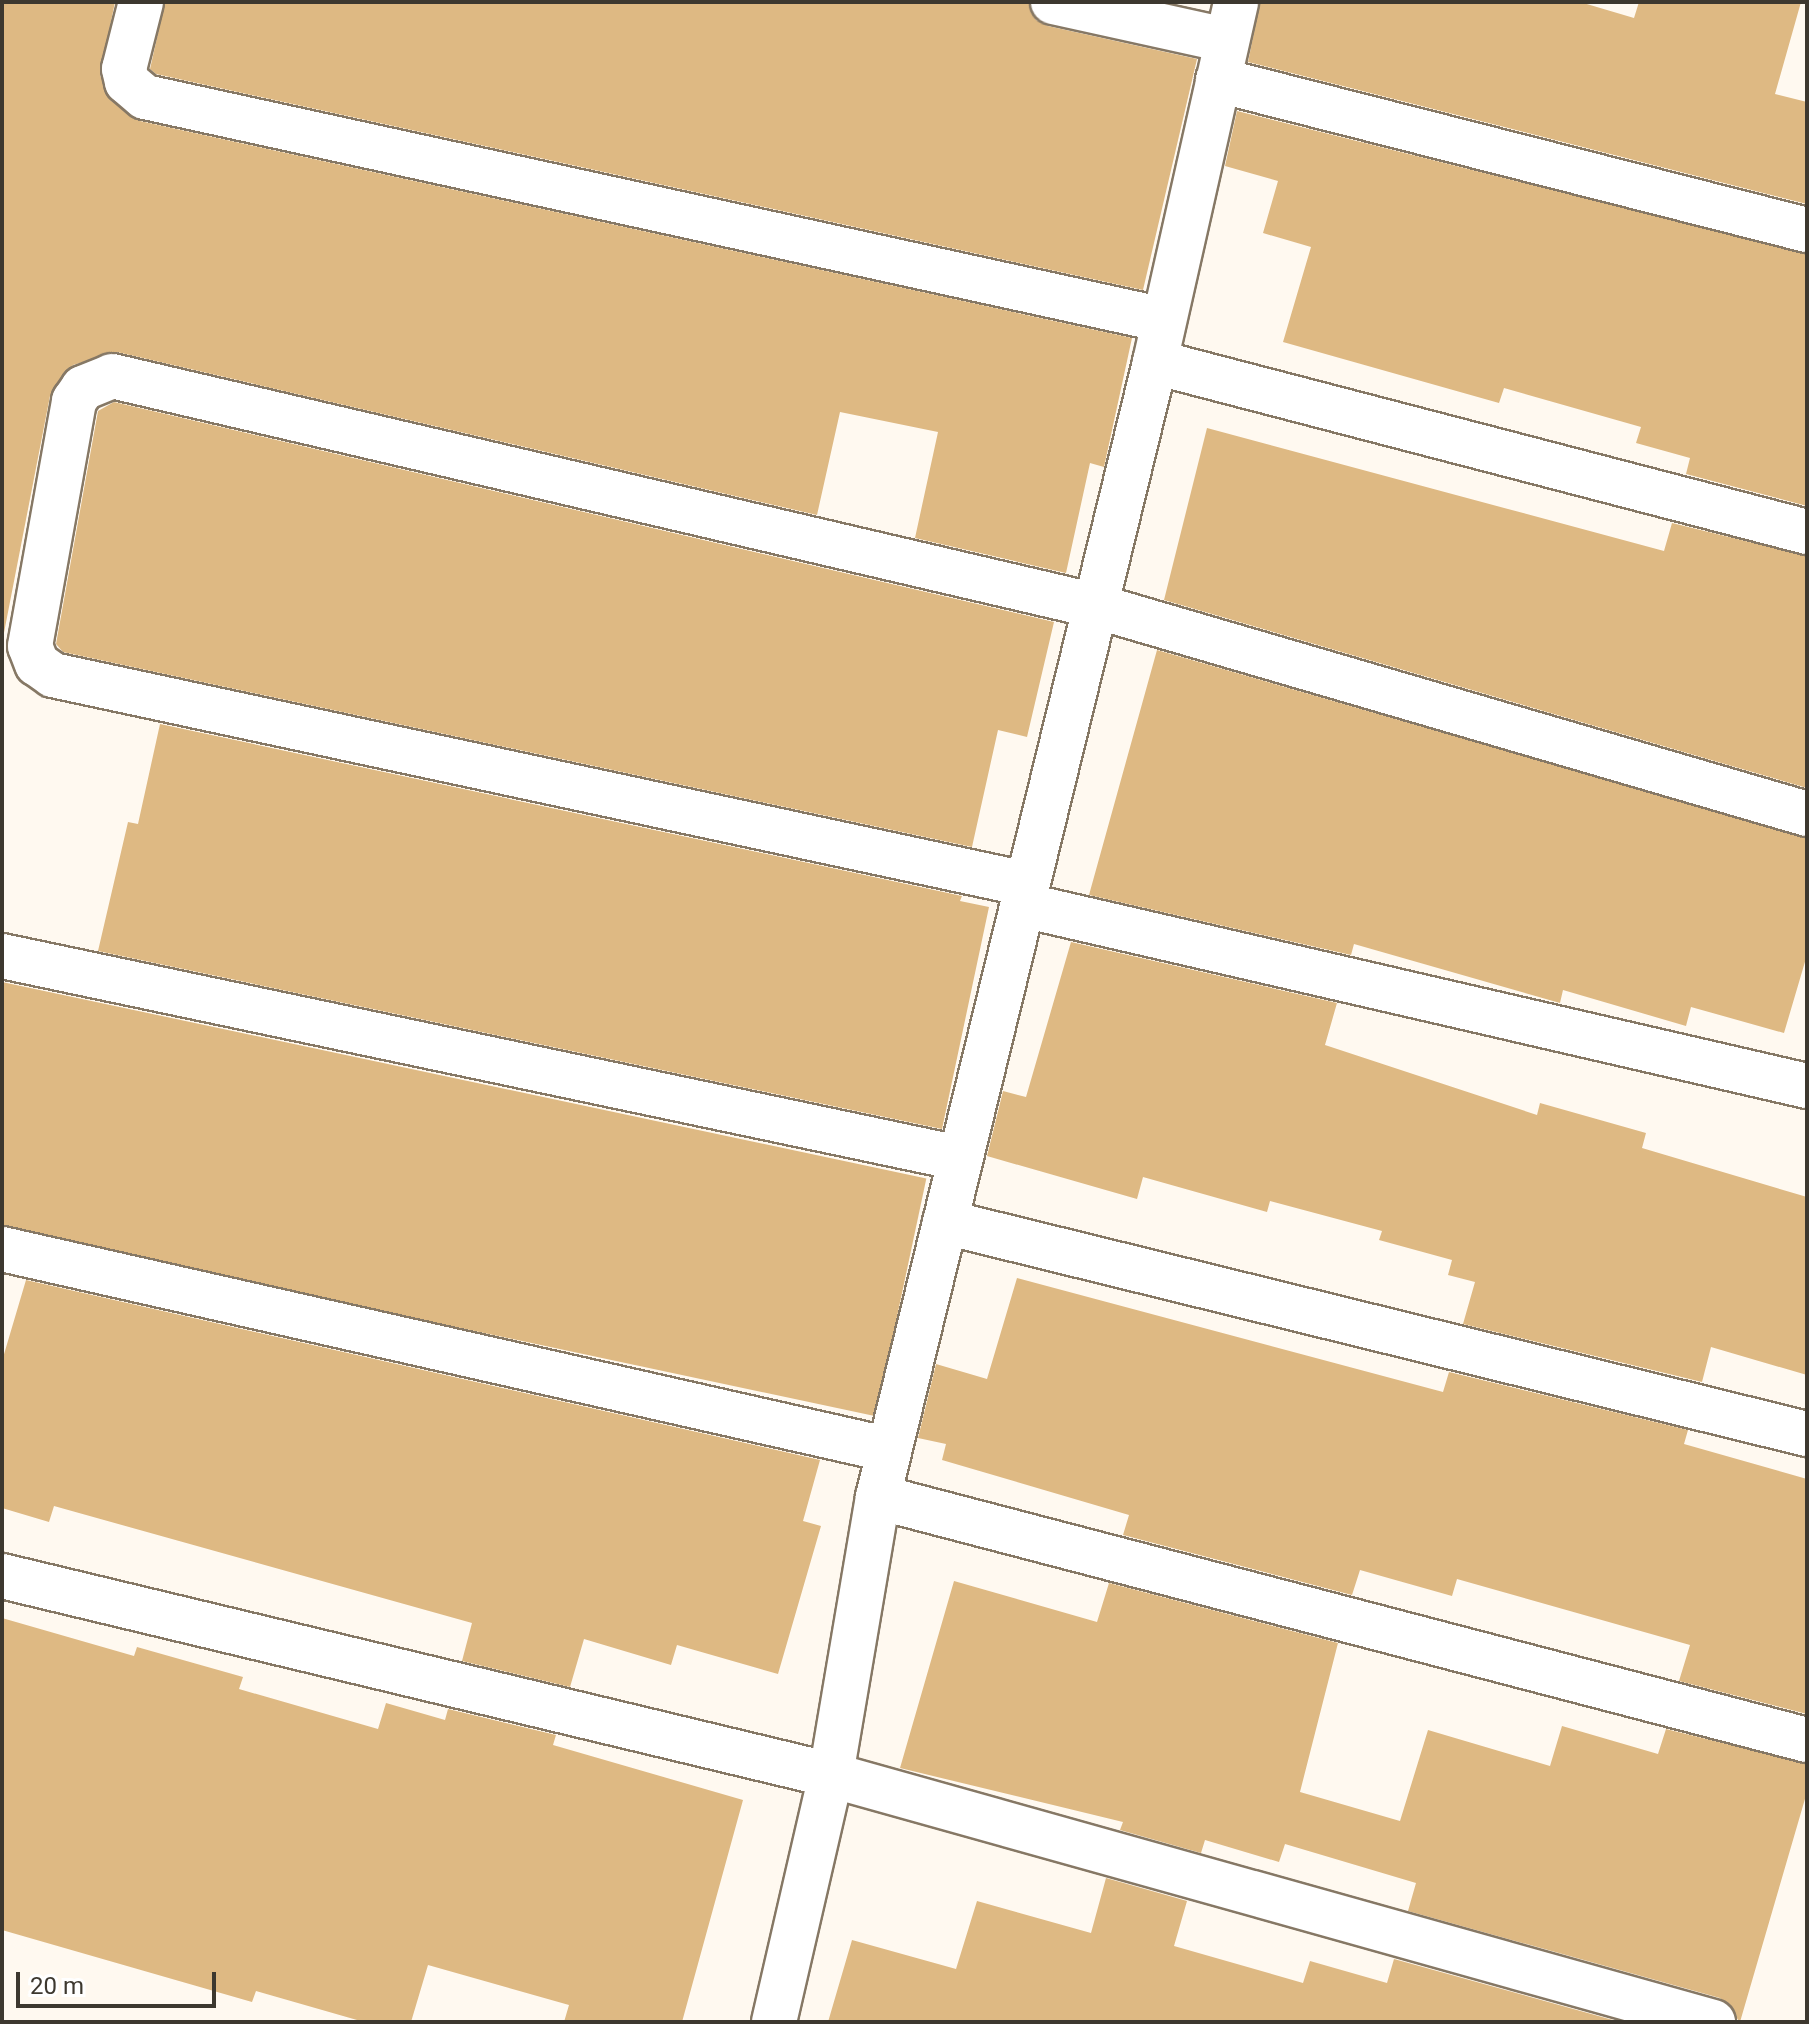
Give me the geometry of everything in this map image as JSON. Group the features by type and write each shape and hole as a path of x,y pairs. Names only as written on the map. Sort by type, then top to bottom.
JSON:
{"street":[{"path":"141,2 124,69 127,82 145,97 1160,319"},
{"path":"1053,2 1227,41 1807,230"},
{"path":"774,2022 831,1775 878,1497 1092,605 1155,362 1160,319 1227,41"},
{"path":"1155,362 1807,532"},
{"path":"1807,814 1092,605 112,376 83,388 70,416 30,646 37,664 53,675 1024,894 1807,1086"},
{"path":"2,956 959,1158"},
{"path":"945,1222 1807,1434"},
{"path":"2,1249 890,1450"},
{"path":"878,1497 1807,1740"},
{"path":"2,1576 831,1775 1713,2022"}],"building":[{"path":"2,2 115,2 100,75 110,100 140,121 1132,338 1104,467 1090,463 1066,573 915,538 938,432 840,412 817,515 117,352 73,365 50,396 2,643"},
{"path":"165,2 1029,2 1036,20 1048,26 1197,59 1143,290 156,74 150,69"},
{"path":"1260,2 1580,2 1634,18 1639,2 1801,2 1775,94 1807,102 1807,204 1248,62"},
{"path":"1237,111 1807,254 1807,506 1686,474 1690,458 1636,443 1641,427 1504,388 1499,403 1283,342 1311,247 1263,233 1278,181 1225,166"},
{"path":"114,402 1054,622 1027,737 998,730 972,847 63,652 56,644 98,411"},
{"path":"1207,428 1664,551 1672,523 1807,556 1807,788 1164,600"},
{"path":"1157,650 1807,838 1807,955 1784,1033 1691,1007 1686,1026 1563,990 1560,1003 1354,944 1351,955 1089,895"},
{"path":"160,724 962,896 960,901 989,907 942,1129 98,951 128,822 138,824"},
{"path":"1071,942 1337,1003 1325,1045 1537,1115 1540,1103 1646,1133 1642,1148 1807,1197 1807,1375 1711,1347 1702,1382 1463,1324 1475,1282 1448,1275 1452,1260 1379,1240 1382,1231 1270,1201 1267,1212 1143,1177 1137,1199 987,1156 1003,1091 1026,1097"},
{"path":"2,982 926,1178 876,1416 2,1230"},
{"path":"1017,1278 1443,1392 1449,1372 1688,1430 1684,1444 1807,1479 1807,1714 1679,1681 1690,1645 1457,1579 1452,1596 1360,1570 1352,1595 1123,1535 1129,1515 942,1460 946,1444 918,1438 936,1364 987,1379"},
{"path":"26,1280 820,1460 803,1521 821,1526 778,1674 677,1645 671,1665 584,1639 570,1687 462,1661 472,1623 54,1506 49,1522 2,1508 2,1361"},
{"path":"954,1581 1097,1622 1109,1583 1338,1643 1300,1792 1400,1821 1428,1730 1550,1766 1562,1726 1658,1754 1666,1729 1807,1764 1807,1792 1740,2022 1720,1998 1408,1911 1416,1883 1285,1844 1279,1862 1205,1840 1201,1853 1120,1830 1123,1822 900,1768"},
{"path":"2,1618 134,1656 137,1647 243,1677 239,1689 378,1729 386,1703 445,1720 448,1709 556,1735 553,1745 743,1800 682,2022 564,2022 569,2005 428,1965 411,2022 364,2022 256,1991 252,2002 2,1930"},
{"path":"1106,1878 1187,1901 1174,1946 1303,1983 1310,1961 1387,1983 1394,1959 1620,2022 828,2022 852,1940 956,1969 977,1901 1091,1933"}]}
